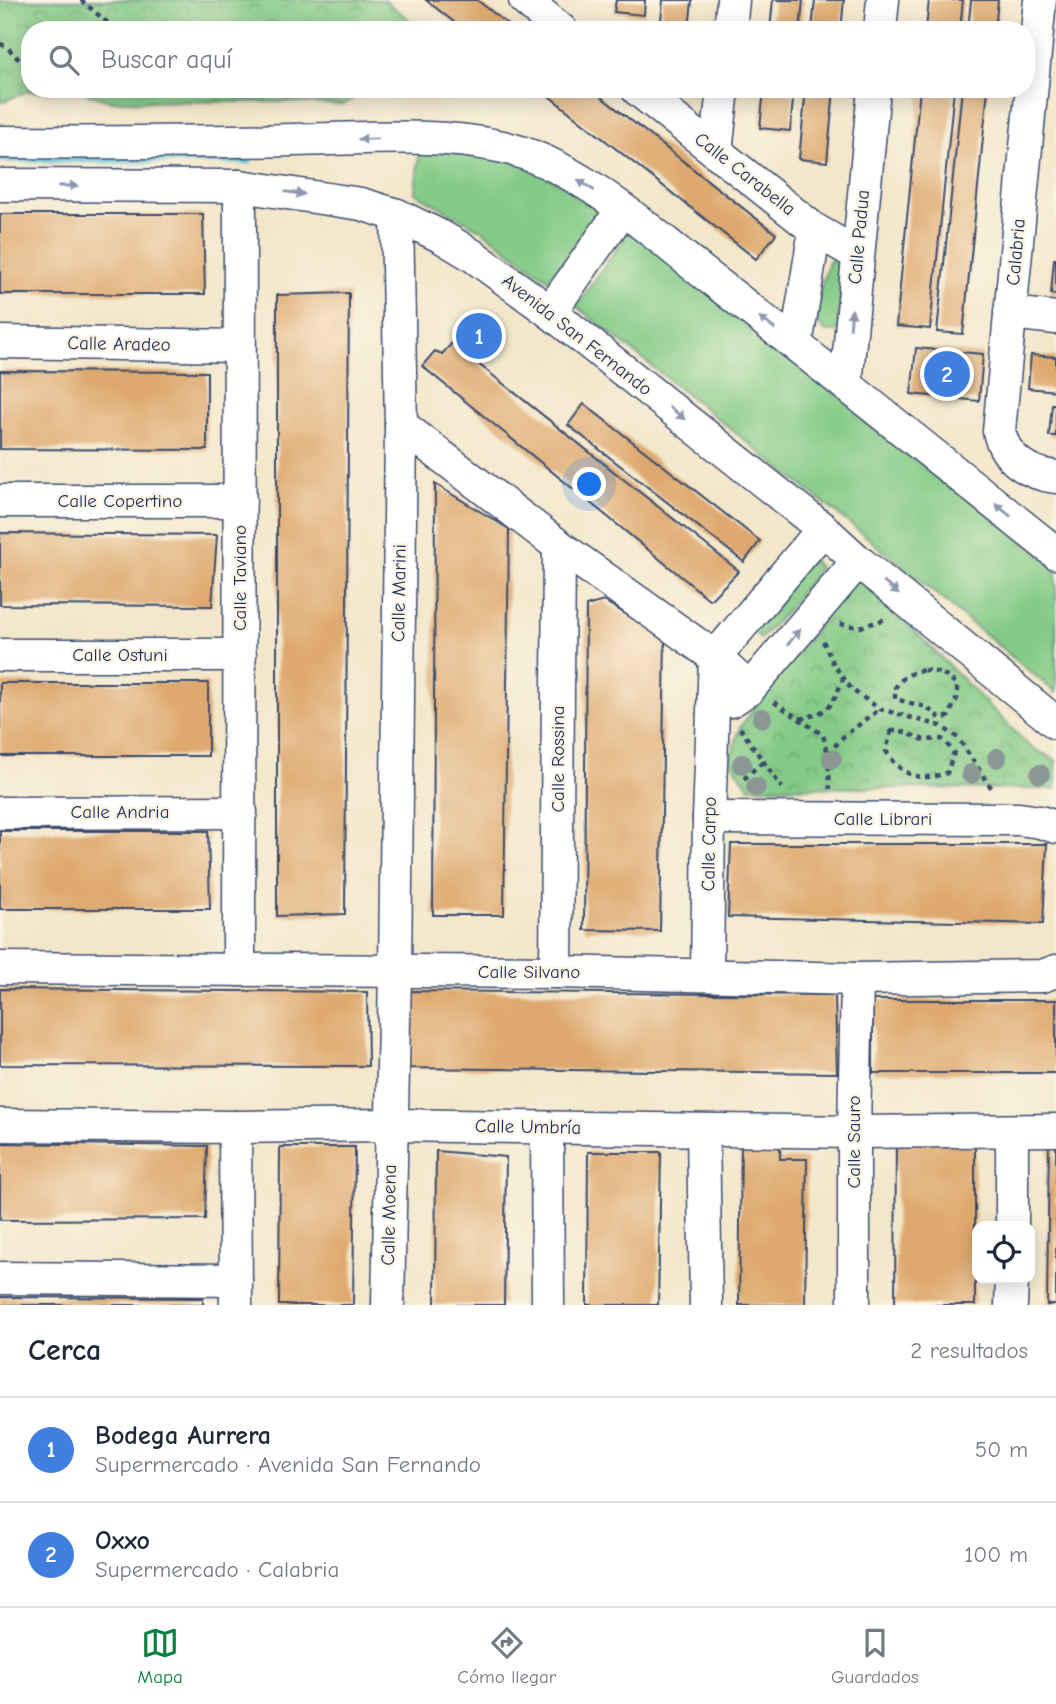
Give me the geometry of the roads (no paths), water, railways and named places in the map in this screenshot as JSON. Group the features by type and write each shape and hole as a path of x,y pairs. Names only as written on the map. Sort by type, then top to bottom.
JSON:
{"street":[{"path":"525,0 561,19"},
{"path":"731,21 733,0"},
{"path":"881,21 883,0"},
{"name":"Calabria","path":"1035,52 1040,0"},
{"name":"Calle Carabella","path":"648,98 815,230 857,254"},
{"path":"716,152 722,98"},
{"name":"Calle Padua","path":"846,385 873,98"},
{"name":"Calabria","path":"1031,98 999,415 1001,442 1017,462 1029,471 1053,477"},
{"path":"0,142 142,143 406,138 473,142 505,148 540,160 579,180 622,210 1056,553"},
{"name":"Avenida San Fernando","path":"0,186 240,186 361,204 397,215 442,237 472,255 550,312 823,529 858,561 1056,723"},
{"name":"Calle Taviano","path":"239,970 240,186"},
{"path":"550,312 622,210"},
{"name":"Calle Marini","path":"391,1125 401,425 397,215"},
{"path":"796,345 815,230"},
{"path":"1010,313 1056,317"},
{"name":"Calle Aradeo","path":"0,342 239,346"},
{"path":"401,425 559,545 715,657 757,692"},
{"name":"Calle Copertino","path":"0,501 240,501"},
{"path":"715,657 823,529"},
{"name":"Calle Rossina","path":"556,972 559,545"},
{"path":"726,720 757,692 858,561"},
{"name":"Calle Ostuni","path":"0,655 240,655"},
{"name":"Calle Carpo","path":"707,974 709,818 726,720 715,657"},
{"name":"Calle Andria","path":"0,813 241,812"},
{"name":"Calle Librari","path":"709,818 1019,819 1056,827"},
{"name":"Calle Silvano","path":"0,968 556,972 857,979 1042,976 1056,971"},
{"name":"Calle Sauro","path":"855,1305 857,979"},
{"name":"Calle Umbría","path":"0,1125 391,1125 854,1132 1056,1130"},
{"name":"Calle Moena","path":"388,1305 391,1125"},
{"path":"0,1278 236,1293 235,1127"},
{"path":"547,1128 548,1305"},
{"path":"703,1130 706,1305"},
{"path":"1012,1130 1012,1221"},
{"path":"1012,1284 1012,1305"}],"waterway":[{"path":"0,159 249,161"}],"place":[{"name":"Bodega Aurrera","path":"479,336"},
{"name":"Oxxo","path":"947,374"}]}
